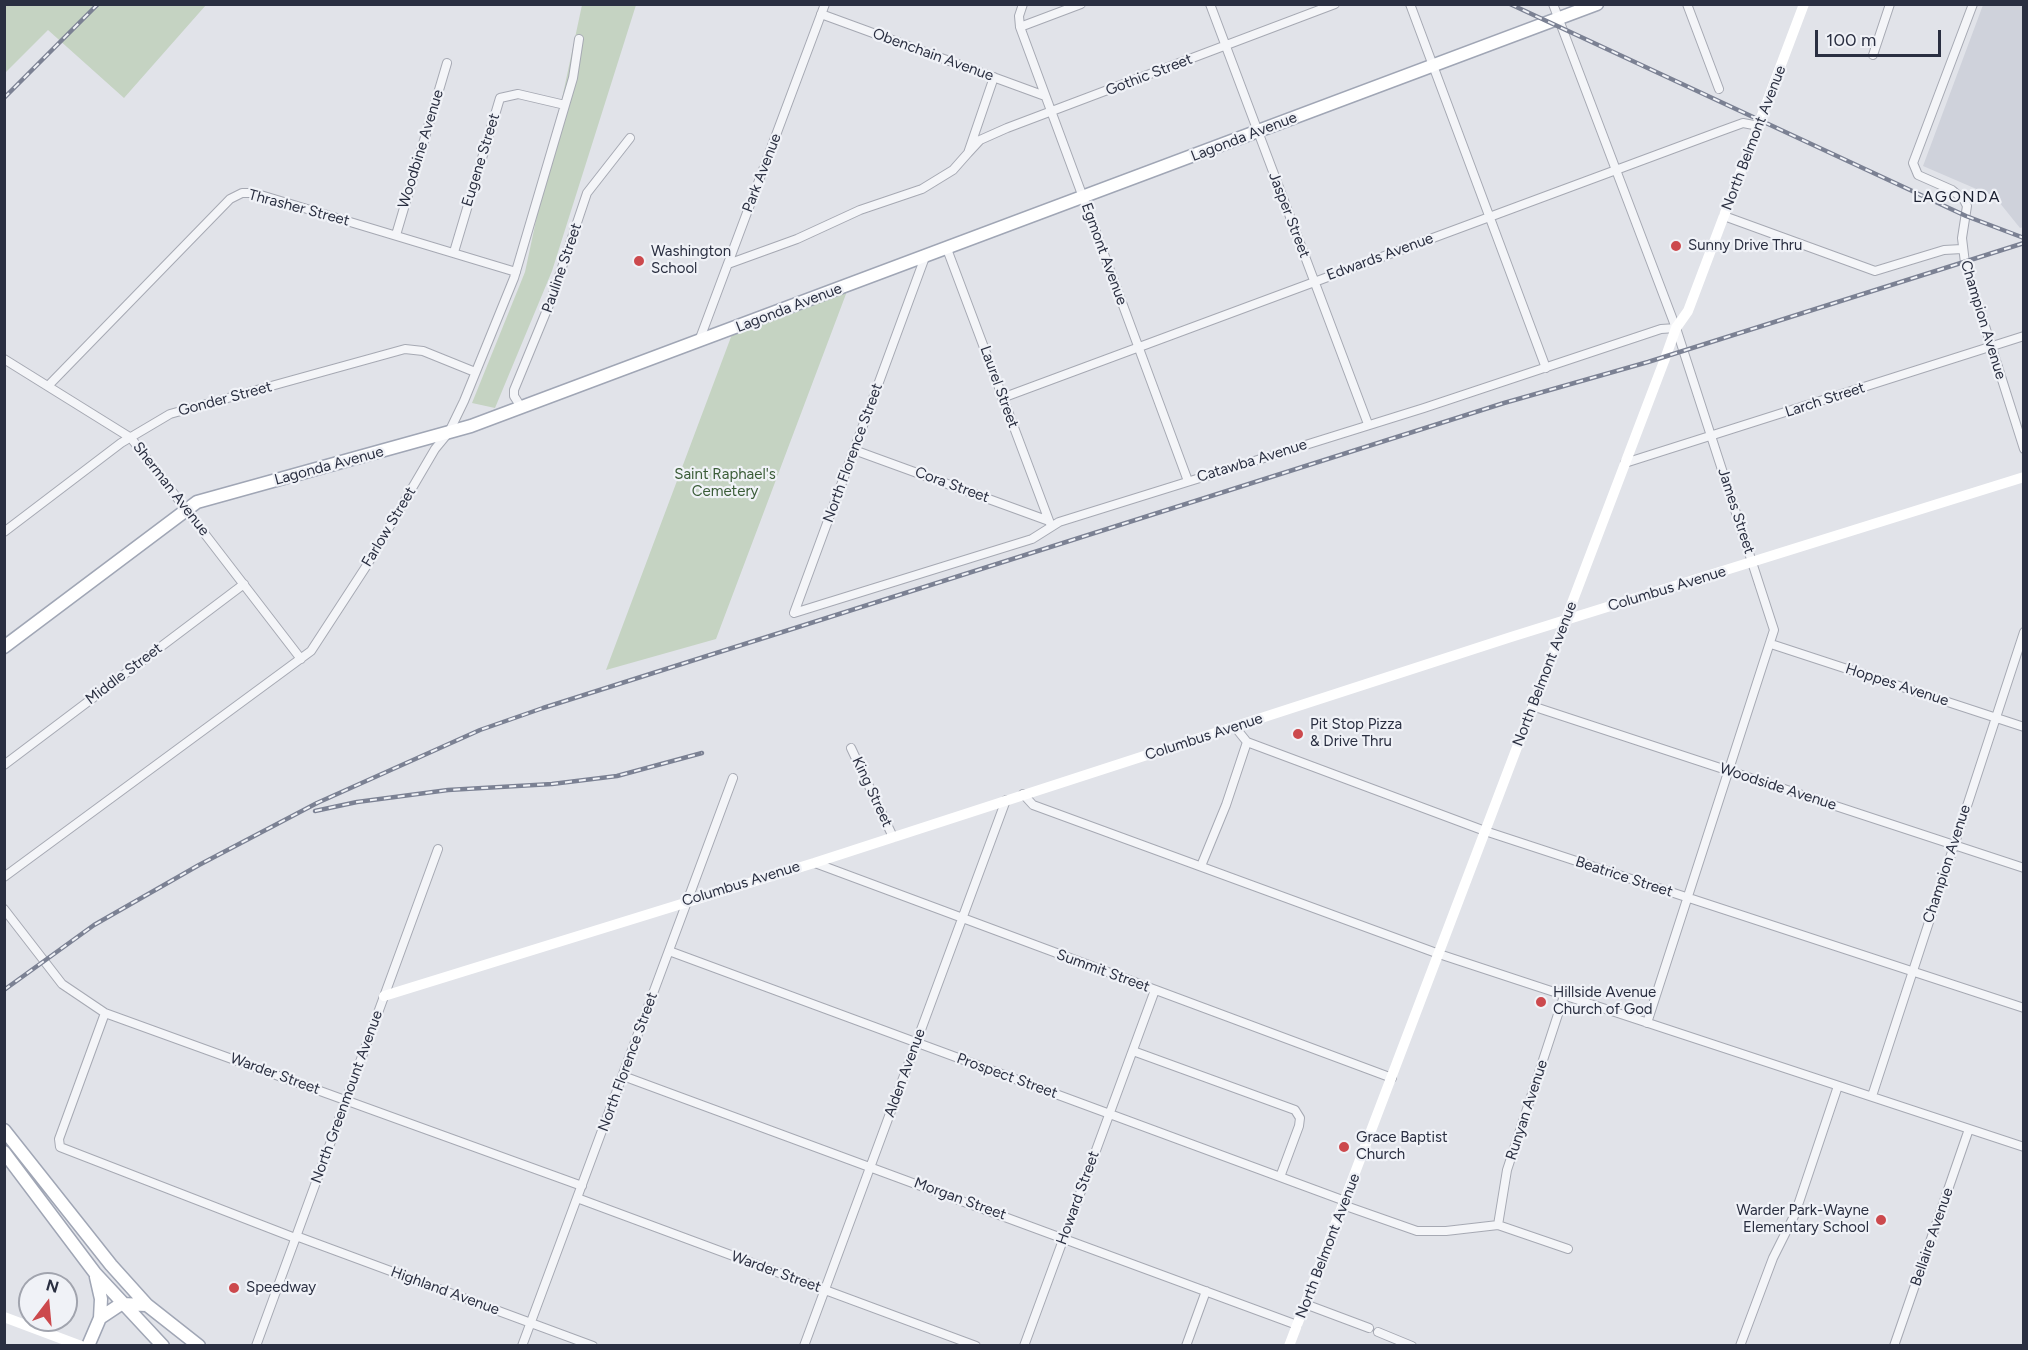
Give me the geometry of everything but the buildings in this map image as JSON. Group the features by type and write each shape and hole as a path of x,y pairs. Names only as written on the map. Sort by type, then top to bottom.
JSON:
{"main road":[{"name":"Lagonda Avenue","path":"4,646 187,510 210,498 449,432 521,407 1598,4"},
{"path":"4,1130 111,1265 147,1305 199,1346"},
{"path":"4,1152 95,1273 121,1304 163,1346"},
{"path":"88,1346 100,1318 101,1299 95,1273"},
{"path":"100,1318 121,1304 147,1305"}],"street":[{"name":"Park Avenue","path":"699,342 825,4"},
{"path":"1023,4 1019,20 1020,27 1080,4"},
{"name":"Jasper Street","path":"1210,4 1368,424"},
{"name":"Gothic Street","path":"728,264 796,239 860,210 922,189 952,170 980,140 1335,4"},
{"path":"1410,4 1546,368"},
{"name":"James Street","path":"1553,4 1676,328 1773,627 1772,644 1647,1023"},
{"path":"1688,4 1719,88"},
{"name":"North Belmont Avenue","path":"1289,1346 1345,1204 1676,328 1688,311 1804,4"},
{"path":"1873,55 1890,4"},
{"name":"Champion Avenue","path":"1973,4 1917,147 1913,163 1918,175 1952,190 1964,200 1967,212 1962,249 2024,449"},
{"name":"Obenchain Avenue","path":"821,14 1045,96"},
{"name":"Egmont Avenue","path":"1020,27 1188,481"},
{"name":"Farlow Street","path":"4,877 311,651 373,555 435,449 449,432 516,272 565,105 579,39"},
{"name":"Woodbine Avenue","path":"396,235 447,63"},
{"name":"Gothic Street","path":"968,153 994,77"},
{"name":"Eugene Street","path":"454,252 500,98 518,94 565,105"},
{"name":"Edwards Avenue","path":"1002,398 1743,123 1759,126"},
{"name":"Pauline Street","path":"521,407 514,396 514,390 551,300 587,193 630,138"},
{"name":"Thrasher Street","path":"48,386 236,195 254,193 516,272"},
{"path":"1724,216 1875,270 1944,250 1962,249"},
{"name":"Laurel Street","path":"947,249 1050,523"},
{"name":"North Florence Street","path":"830,602 794,613 925,257"},
{"name":"Catawba Avenue","path":"830,602 1032,539 1050,523 1546,368 1661,329 1676,328"},
{"name":"Larch Street","path":"1625,463 2024,336"},
{"name":"Gonder Street","path":"4,532 121,442 170,414 405,349 423,351 475,372"},
{"name":"Sherman Avenue","path":"4,359 131,438 301,659"},
{"name":"Cora Street","path":"854,450 1050,523"},
{"name":"Columbus Avenue","path":"384,996 893,837 1565,621 2024,477"},
{"name":"Middle Street","path":"4,765 244,584"},
{"name":"Champion Avenue","path":"1872,1096 2024,632"},
{"name":"Hoppes Avenue","path":"1772,644 2024,727"},
{"name":"Woodside Avenue","path":"1533,706 2024,868"},
{"name":"Beatrice Street","path":"1235,727 1248,742 1485,831 2024,1008"},
{"path":"1201,866 1248,742"},
{"name":"King Street","path":"851,748 893,837"},
{"name":"North Florence Street","path":"522,1346 733,778"},
{"path":"1023,794 1033,805 1438,954 2024,1147"},
{"name":"Alden Avenue","path":"804,1346 1006,800"},
{"name":"North Greenmount Avenue","path":"256,1346 438,849"},
{"name":"Summit Street","path":"814,862 961,919 1392,1078"},
{"name":"Warder Street","path":"4,909 62,984 105,1013 582,1186"},
{"name":"Prospect Street","path":"669,951 1280,1177 1417,1231 1446,1231 1498,1225"},
{"name":"Howard Street","path":"1024,1346 1155,990"},
{"name":"Runyan Avenue","path":"1498,1225 1507,1170 1564,996"},
{"name":"Highland Avenue","path":"105,1013 59,1139 63,1150 593,1346"},
{"path":"1133,1051 1295,1110 1300,1118 1299,1126 1280,1177"},
{"name":"Morgan Street","path":"623,1076 1297,1325"},
{"path":"1740,1346 1773,1258 1795,1214 1838,1086"},
{"name":"Bellaire Avenue","path":"1894,1346 1969,1129"},
{"name":"Warder Street","path":"577,1198 976,1346"},
{"path":"1498,1225 1568,1249"},
{"path":"1186,1346 1206,1291"},
{"path":"1305,1304 1369,1328"},
{"path":"4,1317 81,1346"},
{"path":"1378,1332 1412,1346"}],"shaded area":[{"path":"1983,5 2023,5 2024,227 2020,228 1995,197 1923,166"}],"green space":[{"path":"5,4 206,5 124,98 48,30 5,73"},
{"path":"582,5 636,5 552,271 495,408 472,403 525,272"},
{"name":"Saint Raphael's Cemetery","path":"849,286 716,639 606,670 734,329"}],"railway":[{"path":"4,98 98,4"},
{"path":"1510,4 1966,216 2024,238"},
{"path":"4,990 94,925 199,865 317,803 480,730 1504,403 1648,362 2024,243"},
{"path":"315,811 357,802 448,790 552,784 617,776 702,753"}],"place":[{"name":"Sunny Drive Thru","path":"1676,246"},
{"name":"Washington School","path":"639,261"},
{"name":"Pit Stop Pizza & Drive Thru","path":"1298,734"},
{"name":"Hillside Avenue Church of God","path":"1541,1002"},
{"name":"Grace Baptist Church","path":"1344,1147"},
{"name":"Warder Park-Wayne Elementary School","path":"1881,1220"},
{"name":"Speedway","path":"234,1288"}],"district":[{"name":"LAGONDA","path":"1957,197"}]}
